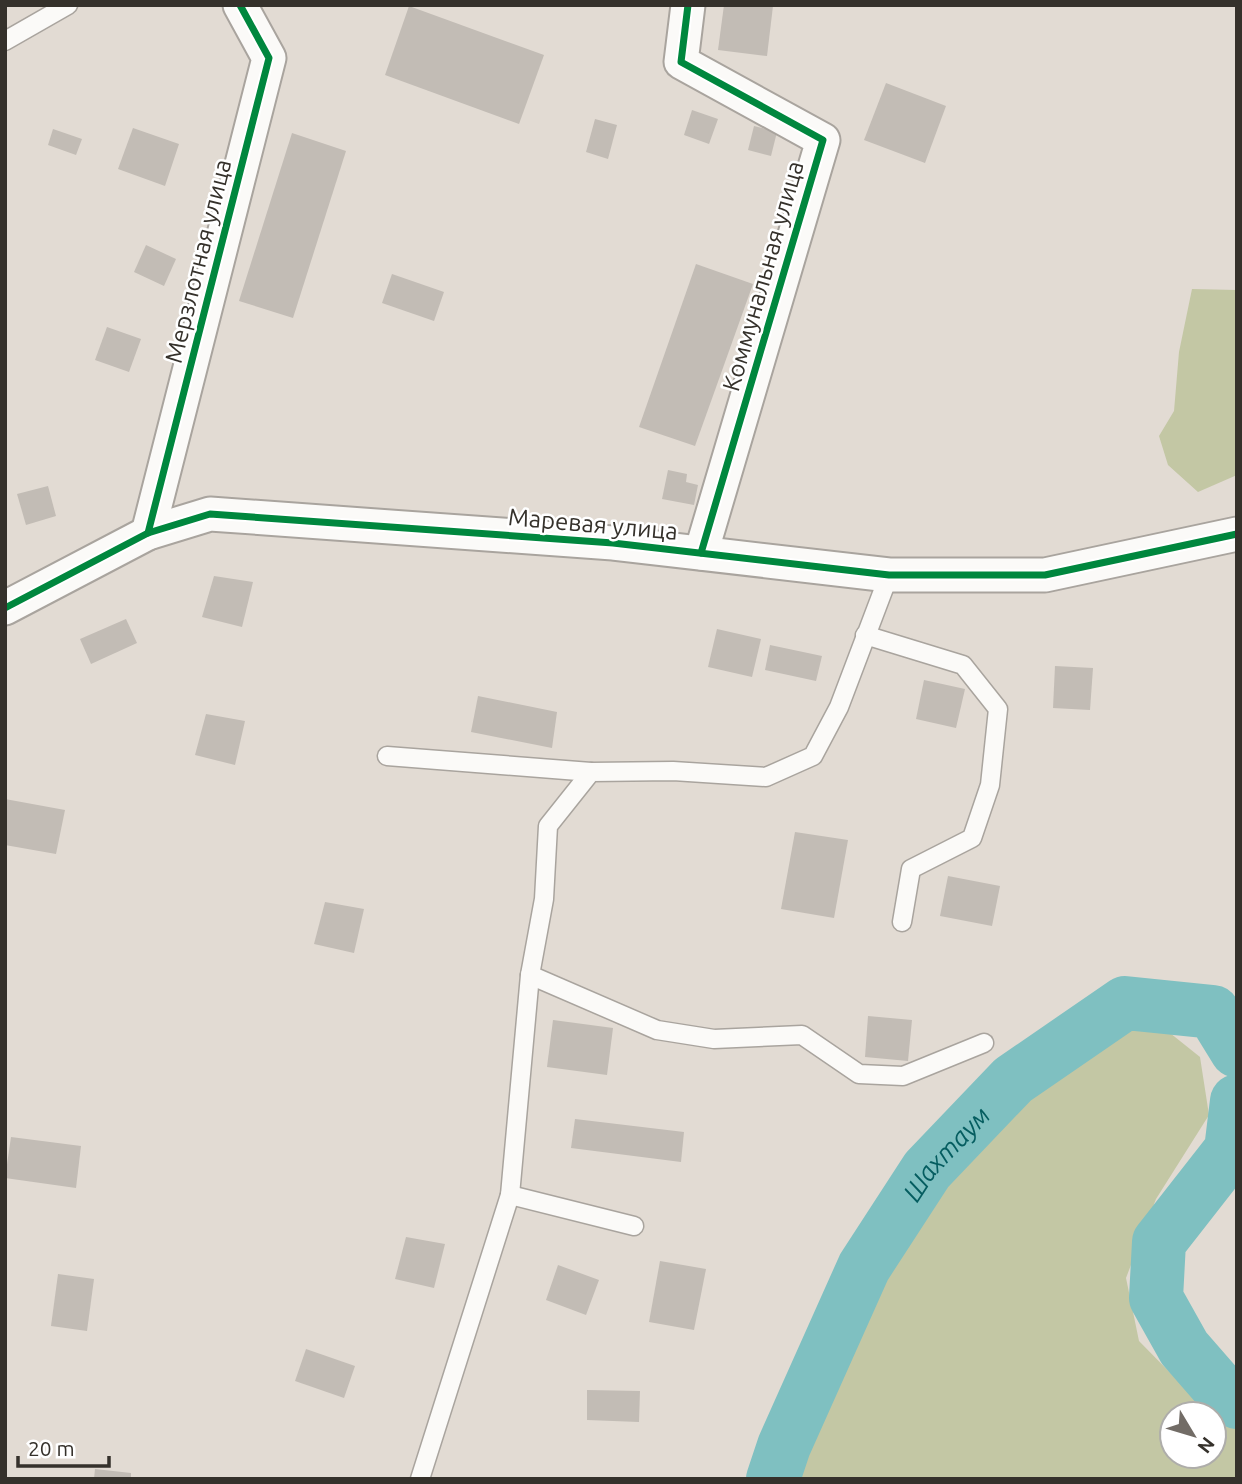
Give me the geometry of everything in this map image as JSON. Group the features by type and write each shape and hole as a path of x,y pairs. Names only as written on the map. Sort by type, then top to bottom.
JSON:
{"street":[{"name":"Мерзлотная улица","path":"148,533 269,58 240,5"},
{"name":"Коммунальная улица","path":"688,5 681,62 823,140 701,553"},
{"name":"Маревая улица","path":"5,608 148,533 210,514 613,543 890,575 1045,575 1237,534"}],"lane":[{"path":"5,41 68,5"},
{"path":"387,756 591,772 673,771 766,777 813,755 839,707 864,635 890,575"},
{"path":"864,635 963,665 998,709 990,785 972,838 911,869 902,922"},
{"path":"420,1479 510,1195 530,975 544,899 548,827 591,772"},
{"path":"530,975 657,1030 714,1039 802,1035 859,1074 904,1076 984,1043"},
{"path":"510,1195 634,1226"}],"green space":[{"path":"1192,289 1237,290 1237,475 1198,492 1168,465 1159,436 1174,411 1179,352"},
{"path":"1155,1021 1200,1057 1209,1115 1156,1199 1126,1278 1139,1341 1197,1400 1158,1400 1158,1470 1228,1470 1228,1421 1237,1427 1237,1479 799,1479 846,1359 919,1211 1024,1097 1112,1031"}],"building":[{"path":"724,5 773,6 767,56 718,50"},
{"path":"409,6 544,55 519,124 385,75"},
{"path":"886,83 946,106 925,163 864,140"},
{"path":"692,110 718,119 709,144 684,135"},
{"path":"595,119 617,125 608,159 586,152"},
{"path":"754,126 777,132 771,156 748,150"},
{"path":"133,128 179,144 165,186 118,169"},
{"path":"53,129 82,139 76,155 48,145"},
{"path":"292,133 346,151 293,318 239,301"},
{"path":"146,245 176,259 164,286 134,272"},
{"path":"696,264 753,284 695,446 639,427"},
{"path":"392,274 444,292 434,321 382,303"},
{"path":"107,327 141,339 129,372 95,360"},
{"path":"668,470 687,474 686,482 698,485 694,505 662,499"},
{"path":"48,486 56,516 26,525 17,494"},
{"path":"214,576 253,582 242,627 202,617"},
{"path":"126,619 137,643 91,664 80,639"},
{"path":"717,629 761,639 752,677 708,667"},
{"path":"770,645 822,656 816,681 765,670"},
{"path":"1055,666 1093,668 1090,710 1053,708"},
{"path":"924,680 965,689 956,728 916,719"},
{"path":"478,696 557,712 552,748 471,732"},
{"path":"206,714 245,721 235,765 195,755"},
{"path":"5,799 65,810 56,854 5,845"},
{"path":"795,832 848,840 834,918 781,909"},
{"path":"948,876 1000,886 992,926 940,916"},
{"path":"325,902 364,909 354,953 314,944"},
{"path":"868,1016 912,1020 908,1061 865,1057"},
{"path":"553,1020 613,1028 607,1075 547,1067"},
{"path":"575,1119 684,1132 681,1162 571,1148"},
{"path":"11,1137 81,1146 76,1188 5,1178"},
{"path":"406,1237 445,1244 434,1288 395,1279"},
{"path":"660,1261 706,1269 694,1330 649,1322"},
{"path":"558,1265 599,1280 586,1315 546,1300"},
{"path":"58,1274 94,1279 87,1331 51,1326"},
{"path":"306,1349 355,1366 344,1398 295,1381"},
{"path":"587,1390 640,1391 639,1422 587,1420"},
{"path":"95,1469 131,1473 131,1479 94,1479"}],"waterway":[{"name":"Шахтаум","path":"773,1479 784,1446 864,1267 927,1170 1013,1080 1125,1003 1213,1012 1237,1051"},
{"name":"Шахтаум","path":"1237,1101 1231,1150 1159,1242 1156,1298 1184,1348 1218,1387 1237,1402"}],"cycle path":[{"path":"148,533 269,58 240,5"},
{"path":"688,5 681,62 823,140 701,553"},
{"path":"5,608 148,533 210,514 613,543 889,575 1045,575 1237,534"}]}
